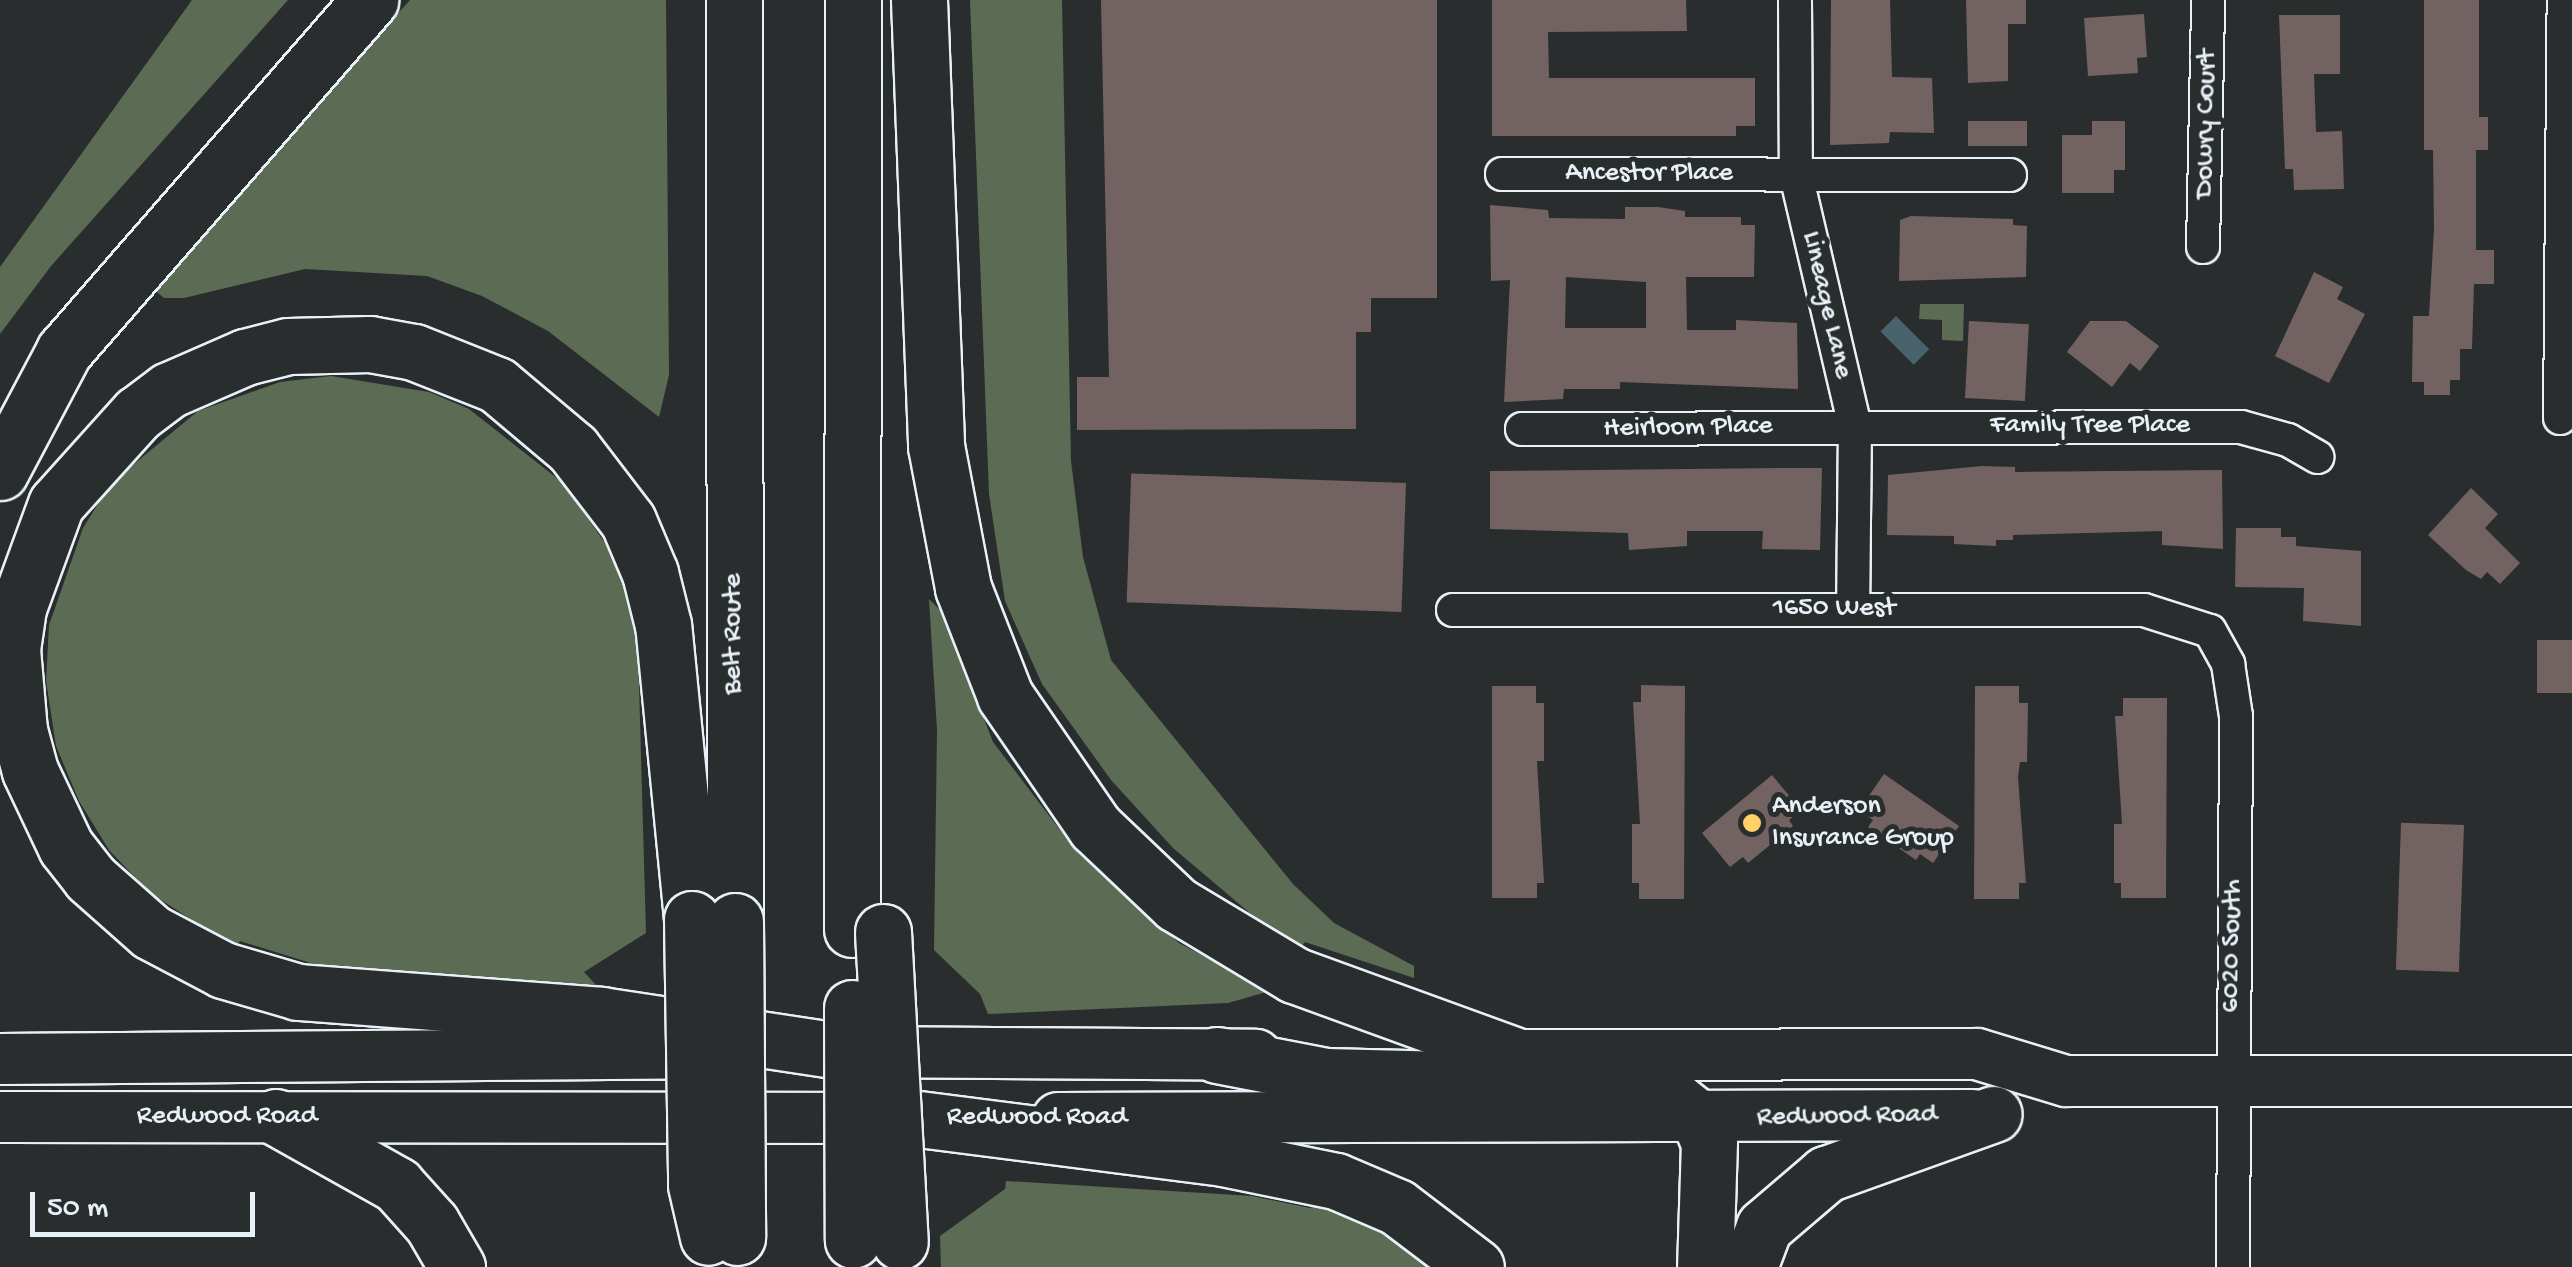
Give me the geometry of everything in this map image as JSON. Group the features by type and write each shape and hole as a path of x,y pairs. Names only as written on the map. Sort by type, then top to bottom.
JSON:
{"highway":[{"path":"0,472 64,350 370,0"},
{"name":"Belt Route","path":"724,1252 713,920 734,0"},
{"path":"854,0 852,628 877,1254"},
{"path":"919,0 936,446 963,588 1004,696 1095,827 1176,904 1294,975 1514,1055"},
{"path":"713,920 663,625 650,573 628,522 585,464 498,384 414,352 370,344 288,346 245,356 170,390 138,413 56,504 18,608 12,649 19,730 30,770 66,848 90,878 150,932 223,970 298,992 602,1015 839,1052"},
{"path":"1216,1055 1326,1076 1620,1083 1676,1101 1699,1119 1711,1165 1705,1267"},
{"path":"1749,1267 1764,1226 1826,1174 1994,1114"},
{"path":"276,1117 397,1185 432,1224 456,1267"},
{"path":"911,1118 1223,1158 1336,1182 1397,1207 1476,1267"}],"main road":[{"name":"Redwood Road","path":"0,1059 839,1052 1977,1054 2066,1081 2572,1081"},
{"name":"Redwood Road","path":"0,1117 1699,1119 1994,1114 2066,1081"}],"street":[{"name":"Lineage Lane","path":"1796,0 1796,174 1855,426 1853,610"},
{"name":"Dowry Court","path":"2203,247 2208,0"},
{"path":"2560,418 2564,0"},
{"name":"Ancestor Place","path":"1502,174 2010,175"},
{"name":"Heirloom Place","path":"1522,429 1855,426"},
{"name":"Family Tree Place","path":"1855,426 2241,427 2288,440 2318,457"},
{"name":"1650 West","path":"1454,610 2144,610 2210,631"},
{"name":"6020 South","path":"2210,631 2228,664 2236,716 2231,1080 2233,1267"}],"green space":[{"path":"192,0 288,0 51,266 0,334 0,267"},
{"path":"410,0 666,0 669,375 659,417 548,331 482,296 427,276 305,269 184,298 164,298 151,287"},
{"path":"970,0 1062,0 1071,461 1083,557 1111,660 1293,884 1334,923 1414,966 1414,978 1305,942 1299,950 1257,919 1173,848 1111,780 1042,684 1005,601 989,494"},
{"path":"1920,304 1964,304 1963,341 1942,340 1942,320 1919,319"},
{"path":"331,376 429,392 469,409 563,483 619,563 637,612 646,933 584,972 599,988 333,970 240,941 235,948 149,892 109,850 79,801 56,746 46,681 49,625 83,528 111,483 198,411 280,382"},
{"path":"929,599 942,612 993,742 1070,843 1179,943 1270,991 1228,1003 988,1014 980,994 934,950 937,730"},
{"path":"1006,1181 1252,1196 1310,1208 1321,1203 1386,1232 1437,1267 941,1267 940,1236 1005,1189"}],"water":[{"path":"1896,316 1929,349 1914,365 1880,332"}],"building":[{"path":"1101,0 1437,0 1437,298 1371,298 1371,332 1356,332 1356,429 1077,430 1077,377 1109,377"},
{"path":"1492,0 1686,0 1687,31 1548,32 1549,78 1755,78 1755,126 1736,126 1736,136 1492,136"},
{"path":"1831,0 1890,0 1892,77 1932,78 1934,133 1890,132 1889,143 1830,145"},
{"path":"1966,0 2026,0 2026,24 2008,24 2008,81 1968,83"},
{"path":"2424,0 2479,0 2479,117 2488,117 2488,150 2476,150 2476,250 2494,250 2494,284 2474,284 2472,349 2460,349 2460,380 2450,380 2450,395 2424,395 2424,382 2412,382 2413,316 2429,316 2434,228 2433,150 2424,150"},
{"path":"2144,14 2147,57 2137,58 2138,73 2088,76 2084,18"},
{"path":"2279,15 2340,15 2340,74 2314,74 2316,132 2342,131 2344,189 2294,190 2293,169 2285,169"},
{"path":"1968,121 2027,121 2027,146 1968,146"},
{"path":"2092,121 2125,121 2125,170 2114,170 2114,193 2062,193 2062,135 2092,135"},
{"path":"1490,205 1548,210 1549,218 1625,219 1625,207 1685,211 1685,217 1741,217 1741,225 1755,225 1754,277 1686,277 1687,330 1736,330 1736,320 1797,323 1798,389 1620,382 1620,389 1564,389 1563,399 1504,402 1510,280 1491,281","holes":["1566,277 1646,282 1646,328 1565,328"]},
{"path":"1911,216 2013,219 2013,225 2027,226 2026,277 1899,281 1900,220"},
{"path":"2314,272 2343,287 2337,299 2365,314 2329,383 2275,356"},
{"path":"1969,321 2029,324 2025,401 1965,398"},
{"path":"2090,321 2126,321 2159,346 2140,371 2130,363 2112,387 2067,352"},
{"path":"1982,466 2015,467 2015,472 2222,470 2223,549 2162,545 2162,531 2013,535 2013,540 1996,540 1996,546 1954,544 1954,536 1887,535 1888,475"},
{"path":"1822,468 1820,550 1762,549 1763,531 1687,531 1687,546 1629,550 1628,533 1490,529 1490,471"},
{"path":"1131,473 1406,483 1401,612 1127,602"},
{"path":"2471,488 2498,514 2485,528 2520,563 2500,584 2487,572 2481,579 2466,570 2428,535"},
{"path":"2236,528 2281,528 2281,537 2296,537 2296,546 2361,551 2361,626 2303,621 2304,588 2235,587"},
{"path":"2537,640 2572,640 2572,693 2537,693"},
{"path":"1641,685 1685,686 1684,899 1639,899 1639,883 1632,883 1632,824 1640,824 1633,702 1641,702"},
{"path":"1492,686 1536,686 1536,703 1544,703 1544,761 1537,761 1544,883 1537,883 1537,898 1492,898"},
{"path":"1975,686 2019,686 2019,703 2028,703 2027,762 2020,762 2018,777 2026,883 2019,883 2019,899 1974,899"},
{"path":"2123,698 2167,698 2166,898 2121,898 2121,883 2114,883 2114,824 2122,824 2115,716 2123,716"},
{"path":"1884,774 1959,826 1933,863 1920,854 1916,860 1868,827 1873,820 1859,810"},
{"name":"Anderson Insurance Group","path":"1772,775 1801,810 1789,820 1793,826 1748,863 1743,857 1730,867 1702,833"},
{"path":"2401,823 2464,825 2459,972 2396,970"}],"place":[{"name":"Anderson Insurance Group","path":"1752,823"}]}
